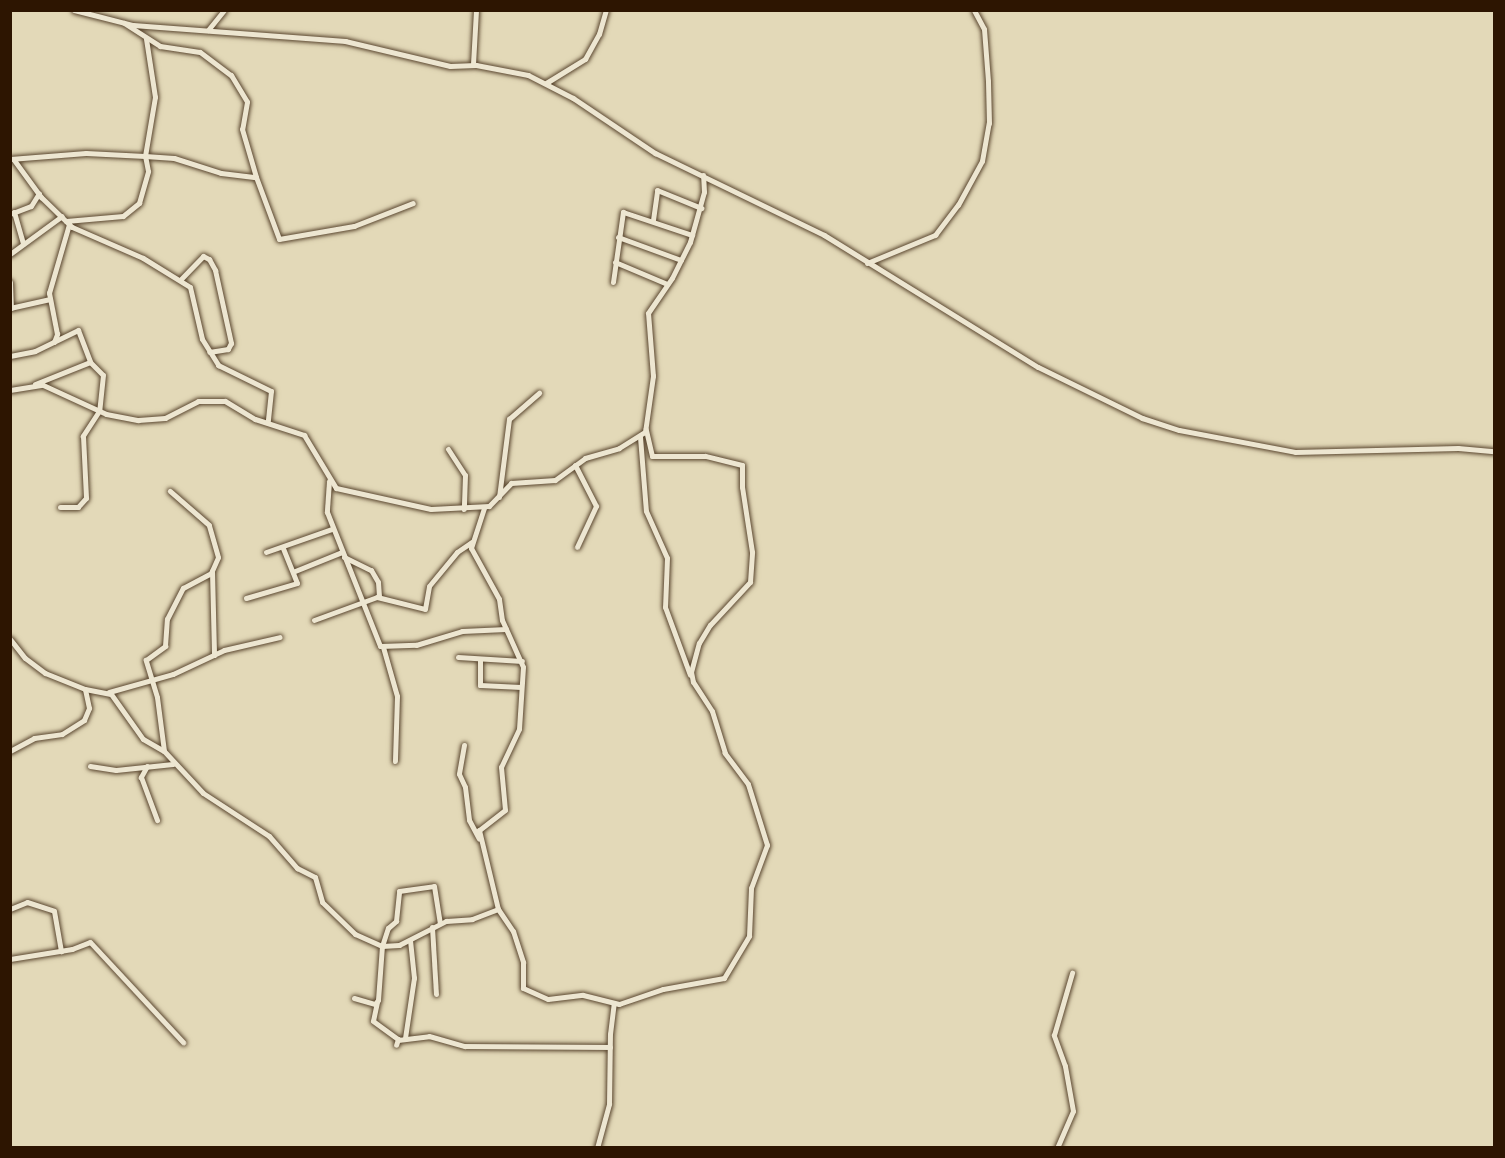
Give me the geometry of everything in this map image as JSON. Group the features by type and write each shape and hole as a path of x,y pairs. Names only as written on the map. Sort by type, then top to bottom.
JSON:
{"street":[{"path":"74,10 124,23 345,41 450,66 474,64 528,75 546,83 655,153 824,235 1048,373 1142,418 1179,430 1295,453 1458,448 1494,451"},
{"path":"208,30 224,10"},
{"path":"474,64 476,10"},
{"path":"546,83 585,59 599,34 606,10"},
{"path":"867,263 935,235 960,201 982,161 989,123 988,81 984,29 974,10"},
{"path":"124,23 146,39 165,47 200,52 232,76 248,104 242,128 278,239 354,226 412,203"},
{"path":"10,254 65,220 99,220 134,210 147,177 145,156 155,98 146,39"},
{"path":"12,159 86,153 174,158 221,173 256,177"},
{"path":"12,159 39,193 65,220 181,279 194,292 202,339 209,352 224,371 270,390 268,421"},
{"path":"691,676 694,657 707,631 750,582 752,552 742,487 742,465 705,456 652,456 646,429 653,376 648,313 668,284 692,235 700,207 703,175"},
{"path":"653,220 657,190 700,207"},
{"path":"23,244 12,213 32,205 39,193"},
{"path":"613,282 623,212 653,220 692,235"},
{"path":"54,342 57,333 50,299 65,220"},
{"path":"618,237 681,260"},
{"path":"181,279 203,256 209,259 215,270 231,343 228,349 209,352"},
{"path":"615,262 668,284"},
{"path":"10,282 11,308 50,299"},
{"path":"10,356 54,342 79,330 90,362 103,375 99,411 83,436 85,499 78,507 60,507"},
{"path":"32,386 53,374 90,362"},
{"path":"10,390 44,385 99,411 125,419 159,419 195,401 211,399 226,401 255,419 268,421 308,438 329,481 339,489 371,493 426,508 484,508 499,498 514,482 553,480 575,465 640,437 646,429"},
{"path":"499,498 509,419 539,393"},
{"path":"484,508 471,542 471,550 501,602 506,629 522,661 518,734 501,768 505,810 479,828 480,841 498,909 513,931 523,962 526,992 548,999 583,995 614,1004 669,988 724,978 732,970 750,933 752,888 766,844 748,784 724,753 712,711 691,676 664,604 667,558 646,511 640,437"},
{"path":"448,450 465,475 464,509"},
{"path":"575,465 596,506 577,548"},
{"path":"329,481 326,507 360,602 382,647 397,696 395,761"},
{"path":"170,491 209,525 218,556 212,571 214,655"},
{"path":"266,552 333,529"},
{"path":"314,620 379,596 425,609 429,586 457,552 471,542"},
{"path":"246,598 296,584 295,571 283,548"},
{"path":"295,571 343,555 371,570 379,596"},
{"path":"212,571 182,590 179,603 167,619 164,647 146,660 152,677 164,751 173,764 215,803 277,841 297,868 315,877 322,901 351,931 382,946 410,941 440,923 473,919 498,909"},
{"path":"382,647 416,645 462,631 506,629"},
{"path":"10,639 40,670 85,689 109,692 152,677 175,673 214,655 280,638"},
{"path":"458,657 522,661"},
{"path":"480,659 480,685 521,687"},
{"path":"10,751 34,738 62,734 84,720 89,705 85,689"},
{"path":"109,692 143,739 164,751"},
{"path":"464,745 459,774 465,787 468,819 480,841"},
{"path":"90,766 116,770 173,764"},
{"path":"147,766 141,777 158,820"},
{"path":"440,923 434,887 400,890 395,922 388,928 382,946 373,1021 397,1042 405,1038 429,1036 466,1046 610,1047"},
{"path":"10,909 27,902 54,911 61,951"},
{"path":"432,927 436,994"},
{"path":"405,1038 414,978 410,941"},
{"path":"10,959 61,951 91,942 183,1042"},
{"path":"1057,1148 1073,1112 1065,1066 1054,1035 1072,974"},
{"path":"354,998 377,1002"},
{"path":"597,1148 609,1104 610,1047 614,1004"}]}
